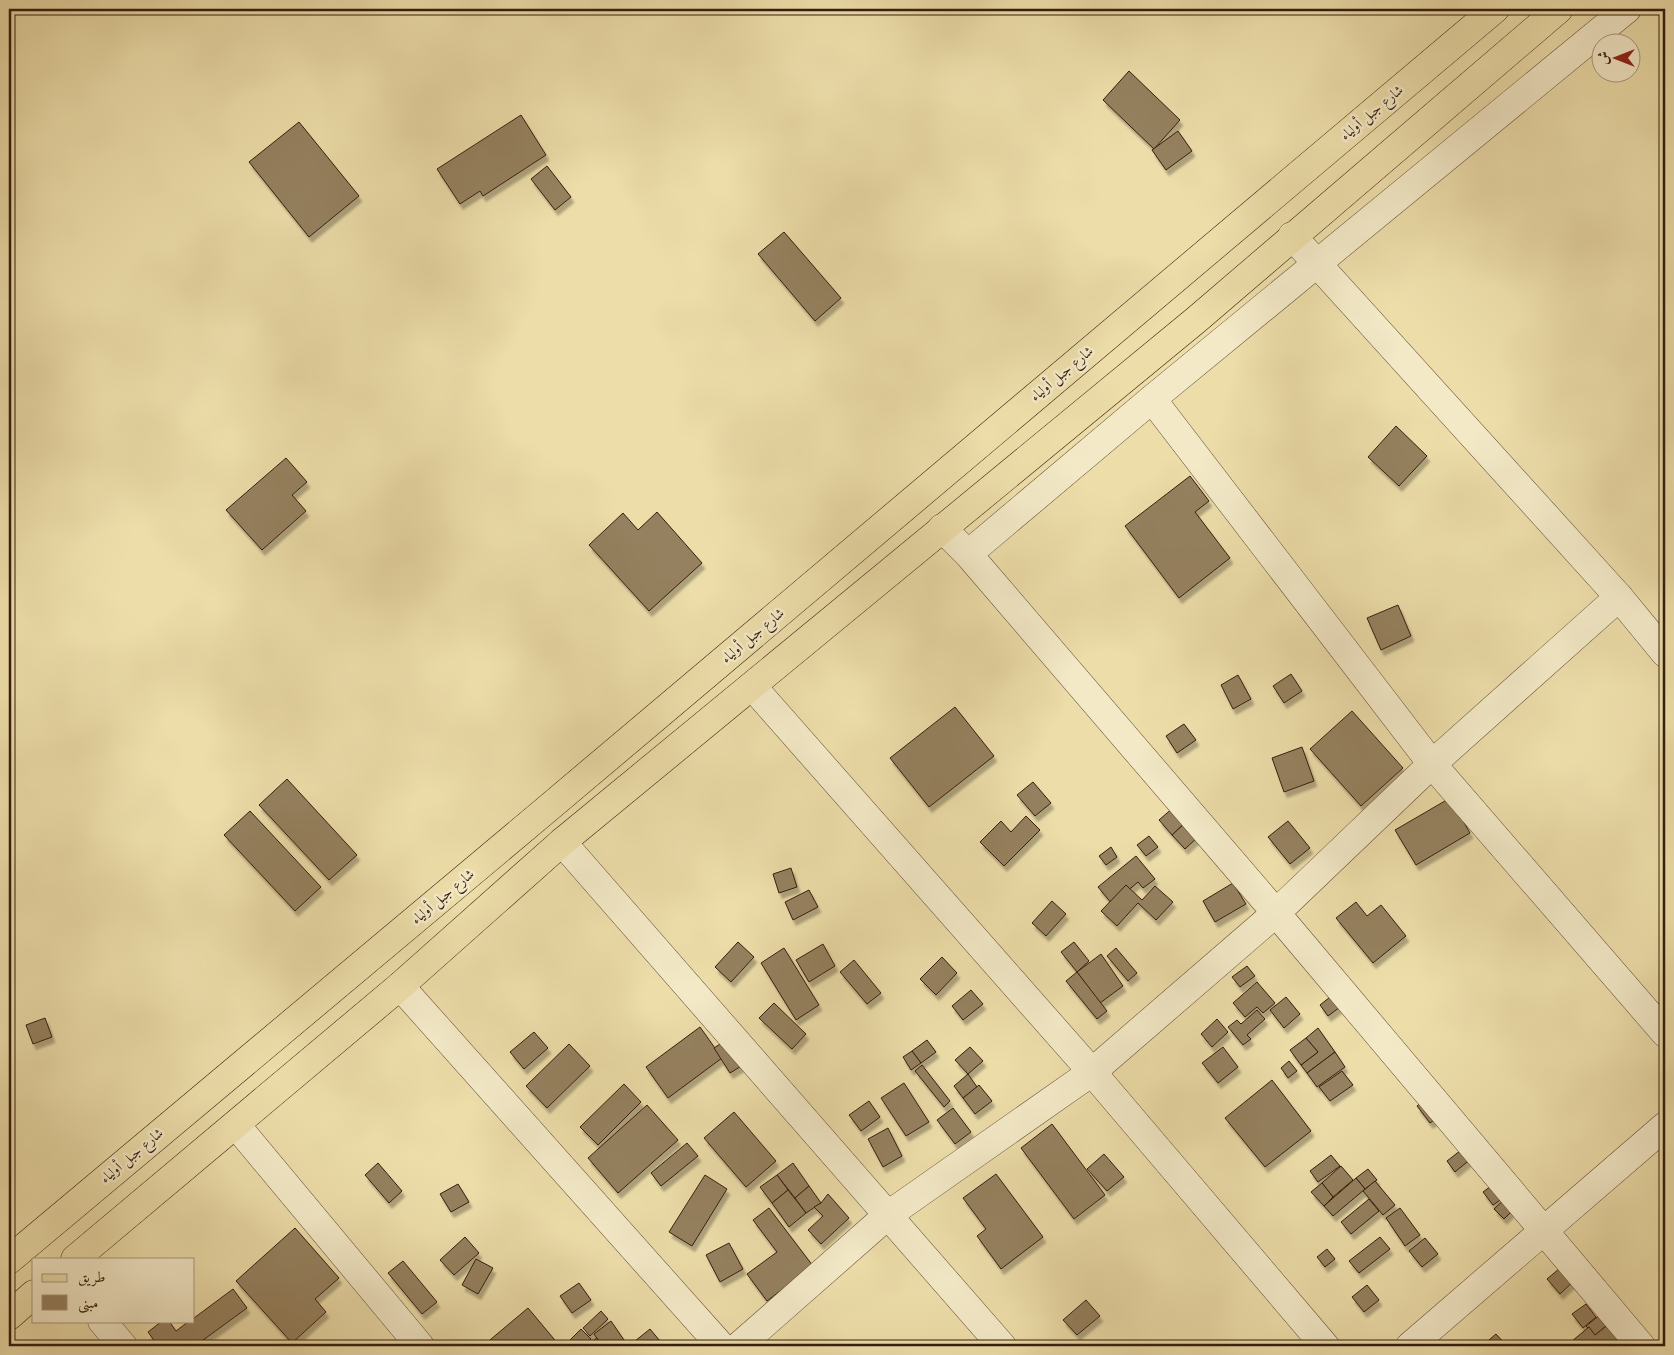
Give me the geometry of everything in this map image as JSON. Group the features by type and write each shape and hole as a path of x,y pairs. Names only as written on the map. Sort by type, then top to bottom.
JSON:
{"main road":[{"name":"شارع جبل أولياء","path":"9,1260 540,815 1495,9"},
{"path":"76,1258 400,986 562,842 1189,326 1559,9"},
{"path":"9,1316 32,1296"}],"street":[{"path":"968,554 1152,398 1627,9"},
{"path":"1292,236 1619,597 1665,653"},
{"path":"1152,398 1432,764 1665,1033"},
{"path":"942,528 968,554 1276,913 1642,1346"},
{"path":"739,1346 888,1215 1092,1072 1276,913 1432,764 1619,597"},
{"path":"752,686 1092,1072 1325,1346"},
{"path":"562,842 1002,1346"},
{"path":"400,986 721,1346"},
{"path":"236,1125 420,1346"},
{"path":"1410,1346 1665,1126"},
{"path":"103,1322 123,1346"}],"building":[{"path":"1129,71 1180,120 1154,149 1103,100"},
{"path":"521,115 546,155 483,196 480,191 460,204 437,169"},
{"path":"299,122 359,196 309,237 249,162"},
{"path":"1178,131 1192,151 1166,170 1152,150"},
{"path":"547,166 571,197 555,210 531,179"},
{"path":"784,232 841,298 815,321 758,254"},
{"path":"1396,426 1427,456 1399,486 1368,457"},
{"path":"286,458 307,482 292,495 306,511 262,550 226,510"},
{"path":"1190,476 1209,501 1195,512 1230,558 1179,598 1125,526"},
{"path":"657,512 702,563 649,611 589,545 623,513 638,530"},
{"path":"1398,605 1411,636 1381,650 1367,618"},
{"path":"1291,674 1302,691 1284,703 1273,686"},
{"path":"1238,675 1251,699 1233,709 1221,685"},
{"path":"955,707 994,756 929,807 890,758"},
{"path":"1352,711 1403,768 1361,806 1310,749"},
{"path":"1184,724 1196,740 1177,753 1166,736"},
{"path":"1302,747 1314,781 1284,792 1272,758"},
{"path":"287,779 357,855 329,880 259,805"},
{"path":"1033,782 1051,803 1035,816 1017,795"},
{"path":"1450,798 1470,833 1416,865 1395,830"},
{"path":"1174,807 1186,822 1172,835 1159,820"},
{"path":"250,811 321,887 295,911 224,835"},
{"path":"1026,816 1040,830 1004,866 980,842 1001,821 1011,832"},
{"path":"1288,821 1310,848 1290,864 1268,837"},
{"path":"1186,822 1199,836 1185,849 1172,835"},
{"path":"1149,836 1158,847 1146,856 1137,845"},
{"path":"1111,847 1117,857 1106,865 1099,856"},
{"path":"1136,856 1155,879 1143,888 1138,882 1112,904 1098,887"},
{"path":"791,868 797,887 779,893 773,874"},
{"path":"1233,883 1246,904 1215,922 1203,901"},
{"path":"1126,885 1142,900 1155,886 1173,902 1156,920 1138,903 1117,926 1101,911"},
{"path":"809,890 818,907 793,920 785,902"},
{"path":"1052,901 1066,914 1046,936 1032,923"},
{"path":"1356,902 1367,916 1381,905 1406,936 1373,963 1336,918"},
{"path":"738,942 754,957 731,982 715,967"},
{"path":"1074,942 1089,961 1077,972 1061,952"},
{"path":"823,944 835,966 809,982 796,960"},
{"path":"784,948 819,1005 796,1020 761,963"},
{"path":"1116,948 1137,973 1128,981 1107,956"},
{"path":"1101,954 1123,986 1100,1003 1077,972"},
{"path":"942,957 957,973 936,995 920,979"},
{"path":"854,960 881,993 867,1004 840,972"},
{"path":"1247,966 1255,976 1240,987 1232,977"},
{"path":"1077,972 1107,1011 1097,1019 1066,981"},
{"path":"1257,982 1275,1003 1263,1013 1257,1007 1245,1017 1233,1003"},
{"path":"971,990 983,1004 963,1020 952,1006"},
{"path":"1335,993 1344,1004 1328,1016 1320,1005"},
{"path":"1286,997 1300,1014 1284,1028 1270,1010"},
{"path":"774,1003 806,1034 792,1049 759,1018"},
{"path":"1257,1010 1265,1019 1247,1035 1251,1039 1243,1045 1228,1027 1237,1020 1241,1024"},
{"path":"45,1018 52,1037 33,1044 26,1025"},
{"path":"1217,1019 1228,1032 1212,1047 1201,1034"},
{"path":"700,1027 722,1058 668,1098 646,1067"},
{"path":"1318,1028 1335,1052 1307,1073 1301,1065 1318,1052 1306,1038"},
{"path":"534,1032 548,1048 524,1069 510,1052"},
{"path":"1306,1038 1318,1052 1301,1065 1290,1050"},
{"path":"726,1040 743,1065 730,1073 714,1048"},
{"path":"927,1040 936,1052 921,1063 912,1051"},
{"path":"569,1044 590,1066 547,1108 526,1086"},
{"path":"970,1047 983,1061 968,1074 955,1060"},
{"path":"1223,1047 1238,1067 1218,1083 1202,1063"},
{"path":"912,1051 921,1063 911,1070 903,1057"},
{"path":"1335,1052 1345,1067 1317,1087 1307,1073"},
{"path":"1289,1061 1297,1071 1288,1078 1281,1068"},
{"path":"922,1065 950,1101 944,1107 915,1071"},
{"path":"1342,1071 1353,1085 1330,1101 1319,1087"},
{"path":"968,1074 977,1087 963,1098 954,1086"},
{"path":"1272,1080 1311,1131 1265,1167 1225,1118"},
{"path":"904,1083 929,1122 906,1136 881,1098"},
{"path":"624,1084 641,1102 598,1145 580,1127"},
{"path":"979,1085 992,1101 975,1114 963,1098"},
{"path":"1426,1099 1440,1116 1430,1123 1417,1106"},
{"path":"869,1101 880,1117 861,1131 849,1115"},
{"path":"647,1105 678,1140 618,1193 588,1158"},
{"path":"953,1108 971,1132 955,1144 937,1120"},
{"path":"734,1112 776,1161 746,1187 704,1138"},
{"path":"1052,1124 1105,1195 1074,1219 1021,1148"},
{"path":"888,1128 902,1156 883,1167 868,1139"},
{"path":"687,1143 698,1156 661,1186 651,1173"},
{"path":"1465,1147 1473,1157 1455,1172 1447,1161"},
{"path":"1104,1154 1124,1177 1107,1191 1087,1169"},
{"path":"1331,1155 1340,1166 1318,1182 1310,1171"},
{"path":"378,1163 402,1191 389,1203 365,1175"},
{"path":"793,1163 809,1186 795,1198 777,1175"},
{"path":"1341,1166 1353,1180 1333,1197 1322,1183"},
{"path":"1368,1169 1377,1180 1365,1189 1356,1178"},
{"path":"996,1174 1043,1237 1001,1269 977,1236 986,1229 963,1198"},
{"path":"705,1175 727,1189 692,1246 669,1232"},
{"path":"777,1175 788,1190 772,1203 760,1187"},
{"path":"1356,1178 1365,1189 1333,1216 1324,1206"},
{"path":"1499,1180 1509,1194 1493,1205 1483,1192"},
{"path":"1375,1181 1395,1205 1383,1215 1363,1191"},
{"path":"1322,1183 1333,1197 1324,1206 1311,1192"},
{"path":"458,1184 469,1202 451,1212 440,1194"},
{"path":"809,1186 821,1203 806,1213 795,1198"},
{"path":"788,1190 806,1213 789,1227 772,1203"},
{"path":"828,1194 849,1218 821,1244 808,1230 823,1216 814,1207 821,1203"},
{"path":"1507,1197 1516,1207 1504,1219 1494,1209"},
{"path":"1369,1199 1379,1211 1351,1234 1341,1222"},
{"path":"769,1208 813,1266 767,1301 747,1274 777,1252 753,1220"},
{"path":"1400,1208 1420,1235 1405,1246 1386,1218"},
{"path":"295,1228 339,1278 315,1299 326,1312 292,1343 236,1281"},
{"path":"465,1237 479,1253 454,1275 440,1260"},
{"path":"1380,1237 1390,1249 1359,1273 1349,1261"},
{"path":"1425,1238 1438,1254 1422,1267 1409,1251"},
{"path":"729,1243 743,1269 720,1282 706,1255"},
{"path":"1327,1249 1335,1259 1325,1267 1317,1257"},
{"path":"476,1259 493,1268 478,1294 462,1285"},
{"path":"403,1261 437,1302 422,1314 388,1273"},
{"path":"1566,1263 1578,1277 1560,1294 1547,1279"},
{"path":"579,1283 591,1300 572,1313 560,1296"},
{"path":"1367,1285 1379,1300 1364,1312 1352,1297"},
{"path":"233,1289 247,1308 195,1346 158,1346 148,1332 161,1322 170,1322 176,1331 188,1322 195,1322 195,1317"},
{"path":"1086,1300 1100,1316 1077,1335 1063,1320"},
{"path":"1586,1304 1596,1317 1583,1328 1572,1314"},
{"path":"528,1308 559,1345 484,1345"},
{"path":"1606,1310 1615,1319 1595,1335 1586,1326"},
{"path":"601,1311 608,1319 590,1336 583,1328"},
{"path":"1615,1319 1626,1332 1609,1346 1576,1346 1572,1341 1589,1327 1595,1335"},
{"path":"611,1321 624,1340 615,1346 602,1346 594,1334"},
{"path":"581,1329 591,1339 583,1346 572,1346 568,1342"},
{"path":"650,1329 660,1341 653,1346 639,1346 635,1341"},
{"path":"1496,1334 1507,1346 1482,1346"},
{"path":"597,1338 602,1346 585,1346"}]}
